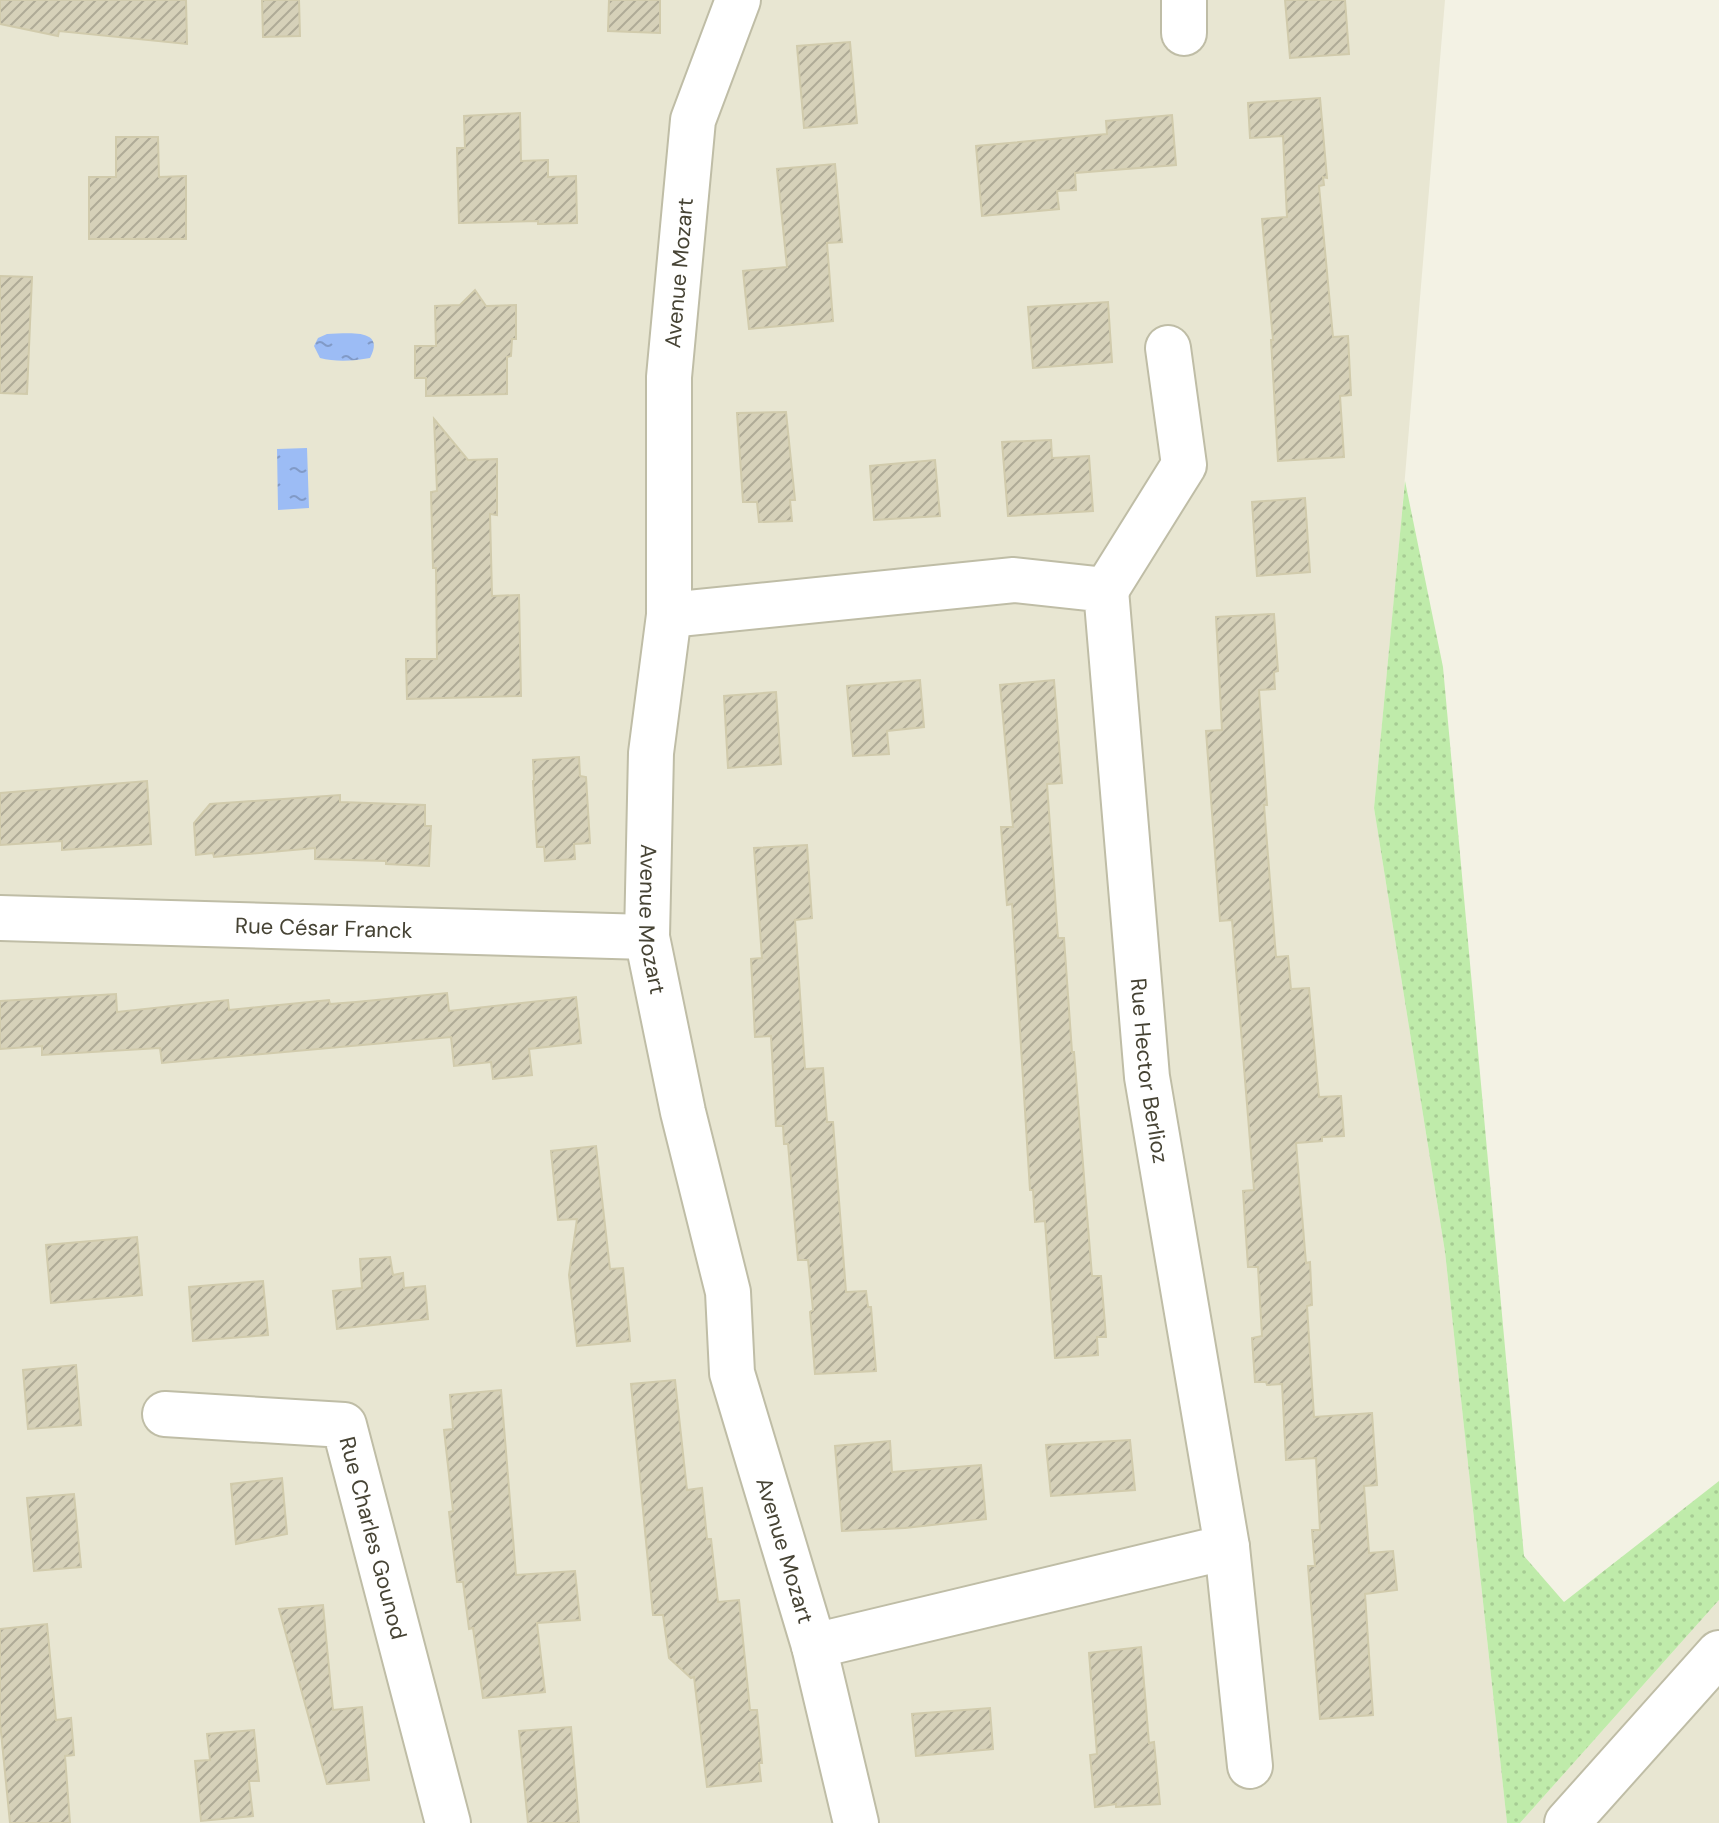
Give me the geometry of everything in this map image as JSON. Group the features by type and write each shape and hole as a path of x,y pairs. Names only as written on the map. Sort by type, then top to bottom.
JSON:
{"street":[{"name":"Avenue Mozart","path":"738,0 693,120 669,377 669,615 651,753 647,937 683,1112 728,1292 732,1373 814,1646 856,1823"},
{"path":"669,615 1014,580 1106,590 1184,465 1168,348"},
{"name":"Rue Hector Berlioz","path":"1106,590 1147,1077 1227,1547 1250,1766"},
{"name":"Rue César Franck","path":"0,918 647,937"},
{"name":"Rue Charles Gounod","path":"165,1414 344,1425 448,1823"},
{"path":"814,1646 1227,1547"},
{"path":"1567,1823 1719,1653"}],"shaded area":[{"path":"0,0 1445,0 1374,808 1445,1252 1507,1823 0,1823"},
{"path":"1719,1600 1719,1823 1520,1823"}],"green space":[{"path":"1405,481 1443,667 1524,1556 1564,1602 1719,1481 1719,1600 1520,1823 1507,1823 1445,1252 1374,808"}],"water":[{"path":"353,333 369,337 374,348 370,358 345,361 320,358 314,346 318,338 327,334"},
{"path":"307,448 309,508 278,510 277,449"}],"building":[{"path":"0,0 186,0 187,44 59,31 58,36 0,24"},
{"path":"262,0 299,0 300,36 263,37"},
{"path":"609,0 660,0 660,33 608,31"},
{"path":"1285,0 1345,0 1349,54 1290,58"},
{"path":"850,42 857,123 804,128 797,46"},
{"path":"1320,98 1327,178 1323,177 1324,185 1319,186 1333,337 1348,336 1351,395 1340,396 1344,457 1278,461 1273,340 1262,219 1287,217 1283,136 1250,138 1248,103"},
{"path":"520,113 521,161 548,160 548,177 576,176 577,223 459,223 457,148 465,148 464,116"},
{"path":"1172,115 1176,165 1075,173 1076,190 1057,191 1059,209 982,216 976,146 1107,134 1106,121"},
{"path":"116,137 158,137 159,177 186,176 186,239 89,239 89,177 116,177"},
{"path":"835,164 842,242 827,243 833,321 749,329 743,271 787,267 777,169"},
{"path":"0,276 32,277 27,394 0,393"},
{"path":"475,290 486,306 516,305 516,339 512,339 511,356 507,357 507,394 426,396 426,378 415,378 415,346 436,346 435,306 460,305"},
{"path":"1108,302 1112,362 1033,368 1028,307"},
{"path":"786,412 795,500 790,500 792,521 759,522 757,502 743,502 737,413"},
{"path":"434,419 468,460 497,459 497,515 490,514 492,596 519,595 521,696 407,699 406,659 437,659 431,492 437,491"},
{"path":"1051,440 1052,458 1089,456 1093,511 1008,516 1002,442"},
{"path":"935,460 940,516 874,520 870,466"},
{"path":"1305,498 1310,572 1257,576 1252,502"},
{"path":"1274,614 1278,671 1274,672 1275,689 1259,690 1276,957 1288,956 1291,989 1309,988 1319,1097 1341,1096 1344,1136 1296,1143 1306,1263 1310,1262 1312,1305 1307,1306 1314,1417 1372,1413 1377,1485 1364,1486 1369,1553 1393,1551 1397,1590 1365,1594 1373,1715 1320,1719 1308,1566 1315,1566 1312,1530 1320,1530 1316,1458 1286,1460 1282,1384 1255,1382 1252,1338 1262,1336 1258,1267 1248,1267 1243,1191 1254,1190 1232,920 1220,921 1206,731 1222,730 1216,617"},
{"path":"920,680 924,727 887,731 889,754 853,756 847,686"},
{"path":"1054,680 1062,783 1047,784 1058,938 1064,938 1092,1276 1101,1276 1106,1337 1097,1337 1098,1355 1055,1358 1045,1221 1035,1222 1033,1190 1030,1190 1012,904 1007,905 1001,827 1013,827 1000,685"},
{"path":"776,692 781,764 728,768 724,696"},
{"path":"579,757 580,776 586,777 590,843 574,844 575,859 545,861 544,847 537,847 533,760"},
{"path":"147,781 151,844 62,850 62,841 0,845 0,793"},
{"path":"340,795 340,802 425,805 425,826 431,826 429,866 315,859 315,848 214,857 213,853 196,855 194,823 210,804"},
{"path":"807,845 812,918 795,920 805,1069 823,1068 827,1122 833,1122 846,1292 866,1291 868,1307 871,1307 876,1371 815,1374 808,1260 798,1260 788,1144 784,1144 783,1126 776,1126 771,1036 755,1037 751,959 762,958 754,848"},
{"path":"447,993 449,1011 576,997 581,1043 529,1049 532,1075 493,1079 491,1062 454,1066 451,1037 162,1063 160,1048 42,1055 42,1046 0,1049 0,1001 116,994 117,1012 228,1000 229,1010"},
{"path":"596,1146 610,1269 623,1268 630,1341 577,1346 569,1275 577,1219 558,1220 551,1151"},
{"path":"137,1237 142,1295 51,1303 46,1245"},
{"path":"390,1257 393,1275 403,1273 404,1288 425,1286 428,1319 337,1329 333,1291 362,1288 360,1259"},
{"path":"263,1281 268,1335 193,1341 189,1287"},
{"path":"76,1365 81,1425 28,1429 23,1370"},
{"path":"675,1380 687,1490 702,1488 718,1602 739,1600 750,1710 757,1710 761,1781 707,1787 694,1677 691,1678 669,1658 663,1615 653,1615 631,1384"},
{"path":"501,1390 516,1575 575,1571 580,1620 537,1623 545,1692 483,1698 463,1582 457,1582 444,1430 453,1429 450,1395"},
{"path":"1130,1440 1135,1490 1051,1496 1046,1445"},
{"path":"890,1441 892,1472 981,1465 986,1519 842,1531 835,1446"},
{"path":"282,1478 287,1534 236,1544 231,1484"},
{"path":"74,1494 81,1567 34,1571 27,1498"},
{"path":"323,1605 333,1710 362,1707 369,1780 327,1784 279,1609"},
{"path":"47,1624 56,1720 71,1718 74,1755 65,1756 70,1823 10,1823 0,1722 0,1629"},
{"path":"1141,1647 1149,1743 1154,1742 1160,1804 1095,1807 1090,1755 1097,1754 1089,1653"},
{"path":"990,1708 993,1749 916,1756 912,1714"},
{"path":"571,1727 579,1823 528,1823 519,1731"},
{"path":"254,1730 259,1781 249,1781 253,1816 201,1821 195,1761 210,1760 207,1734"}]}
